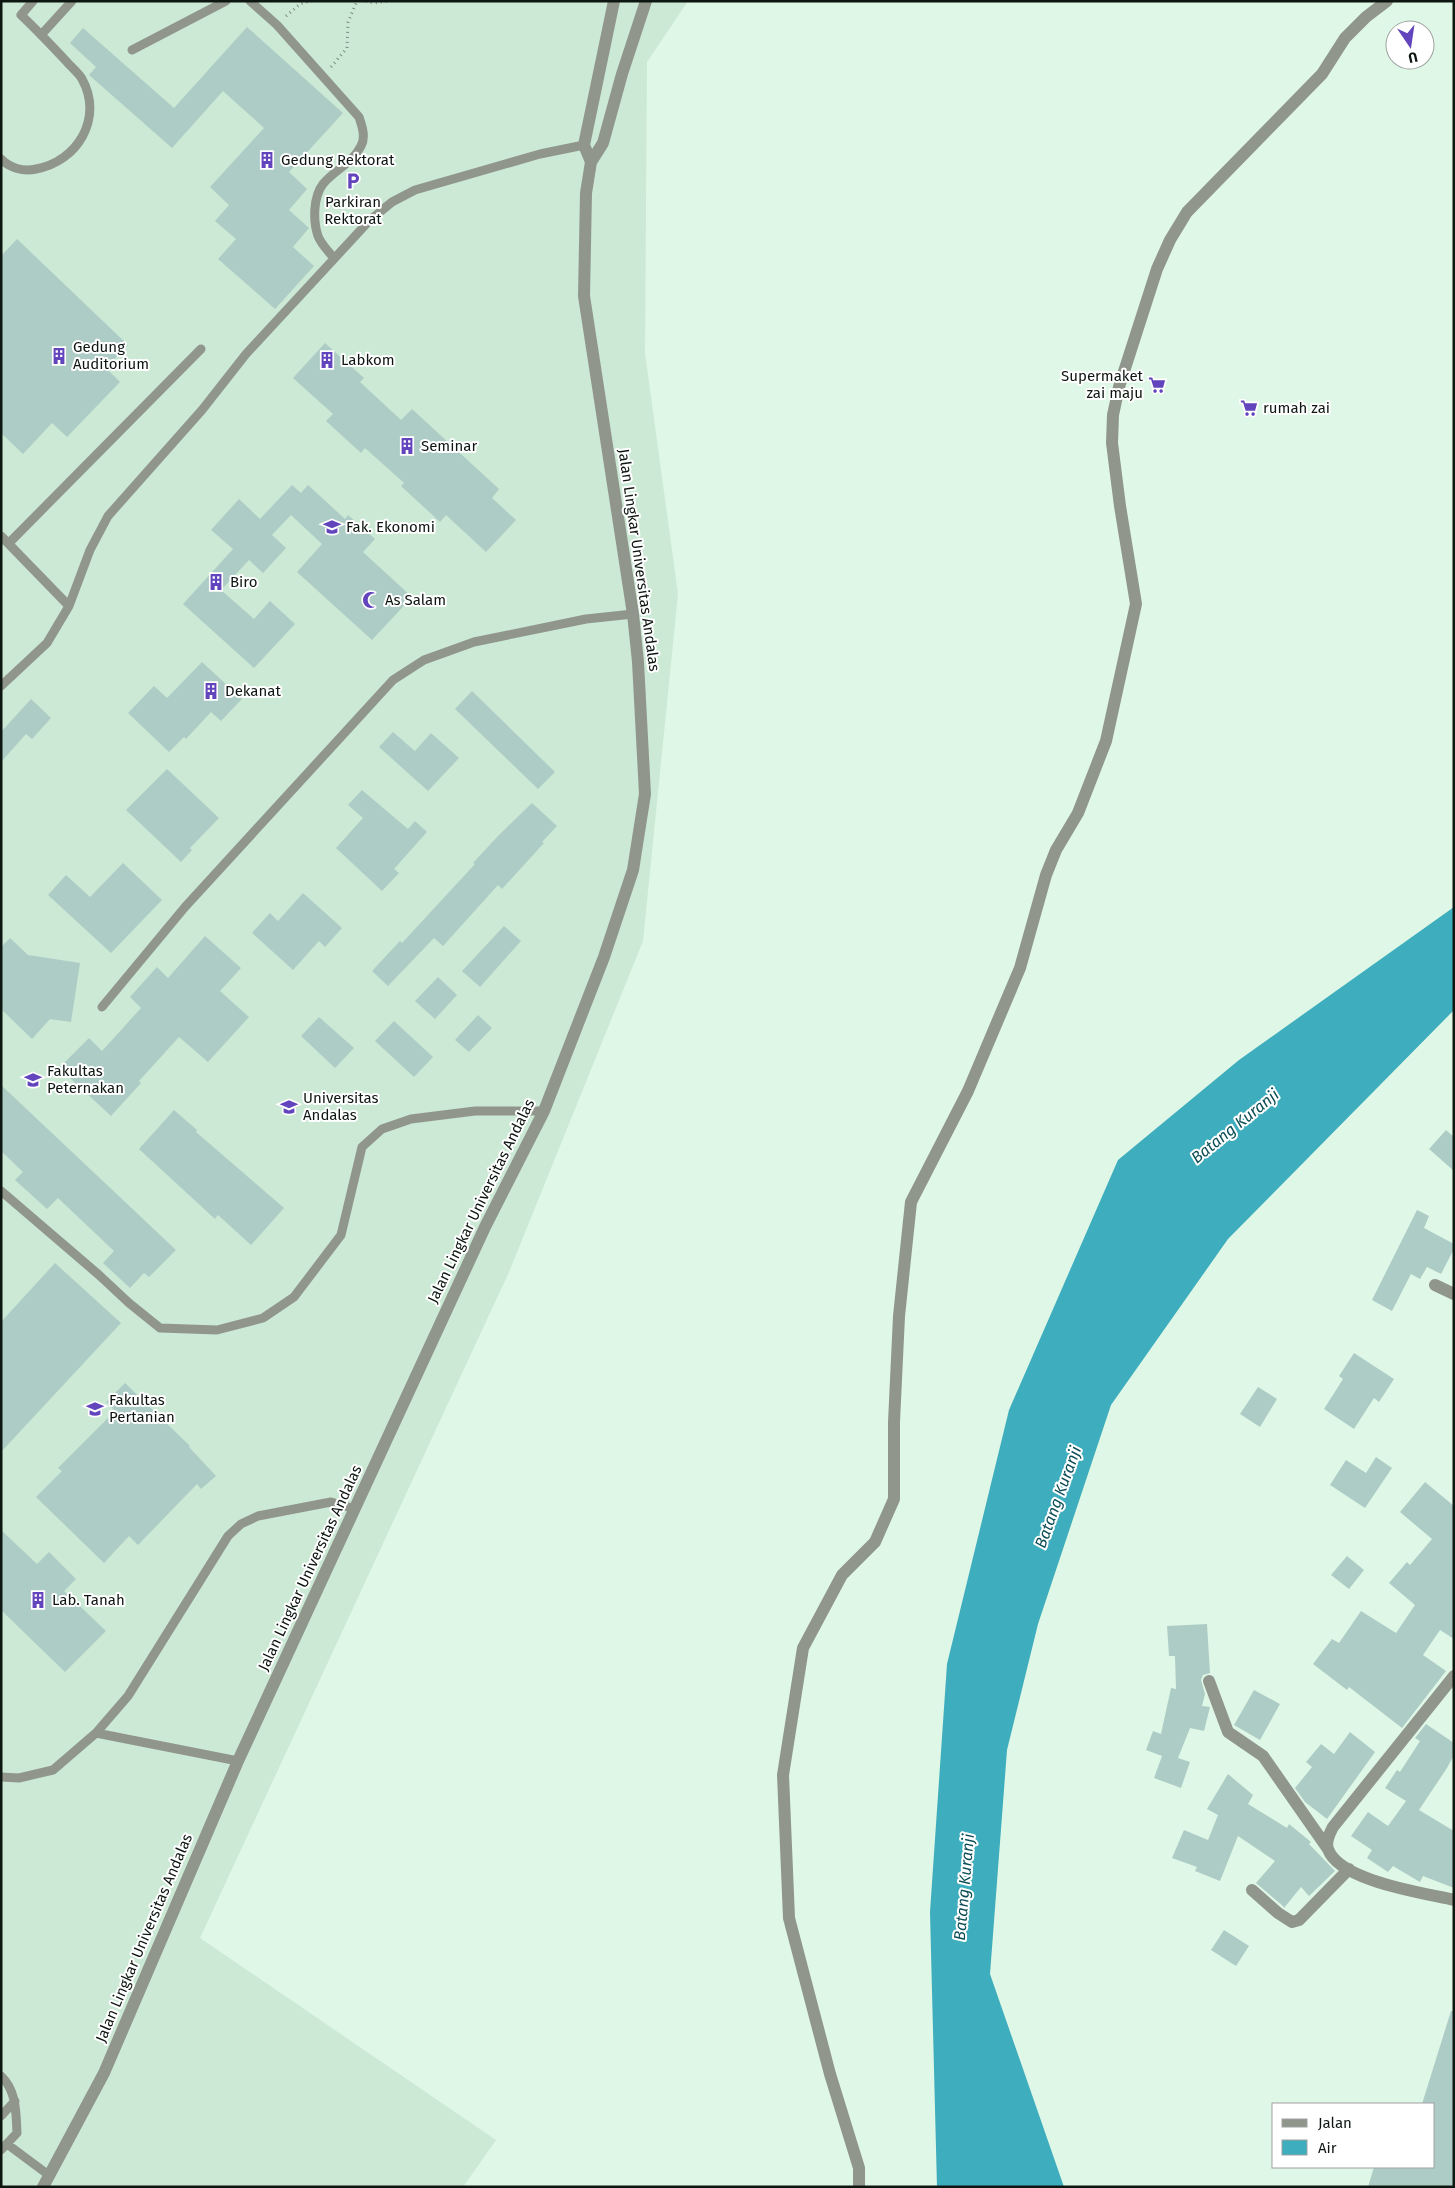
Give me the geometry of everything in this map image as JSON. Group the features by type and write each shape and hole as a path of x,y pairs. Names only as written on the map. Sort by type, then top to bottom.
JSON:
{"street":[{"path":"591,162 584,145 614,1"},
{"name":"Jalan Lingkar Universitas Andalas","path":"47,2182 104,2073 238,1761 485,1227 544,1111 604,957 632,870 645,794 638,662 633,614 584,296 586,193 591,162 603,143 622,74 646,1"},
{"path":"858,2187 859,2168 830,2074 789,1918 783,1775 803,1648 842,1575 875,1542 894,1499 894,1422 899,1316 911,1202 968,1091 1020,968 1046,875 1056,850 1078,813 1106,741 1136,604 1112,443 1113,415 1118,387 1158,269 1170,240 1186,212 1322,74 1352,31 1366,17 1388,1"},
{"path":"1435,1285 1454,1294"},
{"path":"1328,1849 1328,1838 1333,1827 1454,1676"},
{"path":"1209,1681 1228,1732 1263,1756 1335,1858 1349,1869 1375,1882 1454,1900"},
{"path":"1252,1890 1278,1913 1292,1922 1299,1920 1349,1869"}],"lane":[{"path":"1,159 9,167 30,170 48,167 60,162 73,152 84,137 90,117 89,100 82,79 21,15 34,1"},
{"path":"42,35 72,1"},
{"path":"132,50 226,1"},
{"path":"250,1 277,25 359,117 364,134 362,146 353,158 323,184 315,205 315,223 318,237 334,258"},
{"path":"1,686 47,644 69,606 90,550 108,516 202,410 246,354 369,221 392,202 415,190 540,154 584,145"},
{"path":"9,543 200,349"},
{"path":"1,536 69,606"},
{"path":"102,1007 185,907 393,680 424,660 474,642 586,619 633,614"},
{"path":"1,1191 160,1328 217,1330 263,1318 294,1297 341,1235 362,1147 382,1130 411,1120 475,1110 544,1111"},
{"path":"1,1777 19,1778 53,1770 96,1733 128,1696 228,1536 241,1524 258,1516 331,1502 355,1508"},
{"path":"96,1733 238,1761"},
{"path":"1,2076 6,2080 15,2101 17,2133 4,2147 47,2182"},
{"path":"1,2116 15,2101"}],"path":[{"path":"277,25 300,4 312,1"},
{"path":"323,77 347,48 348,22 357,1"},
{"path":"366,1 374,3 388,1"}],"shaded area":[{"name":"Universitas Andalas","path":"1,1 688,1 647,62 645,353 678,594 643,941 509,1272 200,1938 496,2140 463,2187 1,2187"}],"water":[{"name":"Batang Kuranji","path":"1454,907 1454,1010 1228,1239 1111,1405 1038,1624 1007,1750 990,1974 1064,2187 937,2187 930,1912 947,1664 1009,1410 1118,1160 1239,1060"}],"building":[{"name":"Gedung Rektorat","path":"247,27 343,113 289,172 307,189 289,210 309,228 293,247 314,266 275,309 218,259 236,239 215,221 229,205 210,187 264,128 223,91 172,148 89,75 96,67 70,43 83,28 174,108"},
{"name":"Gedung Auditorium","path":"17,239 128,345 106,368 120,382 67,437 52,423 23,454 1,433 1,256"},
{"path":"325,343 364,378 360,382 401,420 412,409 499,489 492,498 516,520 486,552 446,515 440,522 401,486 404,483 365,448 361,453 326,421 333,414 293,378"},
{"path":"292,485 301,493 308,485 345,519 348,515 375,539 363,552 412,597 372,640 297,572 322,544 291,515 272,535 286,548 263,573 249,560 221,590 254,619 270,601 295,624 254,668 183,604 233,549 211,530 239,499 260,519"},
{"path":"202,662 242,699 221,721 211,712 186,739 184,737 169,752 128,713 154,686 167,698"},
{"path":"472,691 555,772 538,789 455,709"},
{"path":"31,699 51,718 32,739 26,734 1,762 1,732"},
{"path":"393,732 415,751 431,733 459,758 428,791 379,747"},
{"path":"167,769 219,818 190,848 192,850 181,862 126,810"},
{"path":"362,790 408,829 415,821 427,832 394,869 399,873 382,891 336,848 363,818 348,805"},
{"path":"532,803 557,826 542,842 544,843 502,889 498,885 443,946 434,938 388,986 372,971 400,941 402,943 475,864 473,863 498,836"},
{"path":"123,863 162,900 111,953 48,895 66,875 90,897"},
{"path":"303,893 342,928 325,947 319,941 293,970 252,933 270,913 278,921"},
{"path":"504,926 521,941 480,987 462,971"},
{"path":"205,936 241,968 220,991 249,1017 208,1062 179,1037 139,1081 141,1083 111,1116 59,1068 89,1038 102,1051 141,1008 130,997 157,967 168,978"},
{"path":"10,938 28,955 80,963 71,1022 50,1019 32,1039 1,1009 1,947"},
{"path":"438,977 457,995 435,1019 415,1001"},
{"path":"478,1015 492,1028 469,1052 455,1040"},
{"path":"319,1017 354,1048 335,1068 301,1036"},
{"path":"394,1021 433,1057 414,1077 375,1041"},
{"path":"1,1085 176,1250 149,1277 144,1273 130,1288 103,1263 114,1251 58,1198 47,1209 15,1180 23,1172 1,1151"},
{"path":"174,1110 197,1130 196,1132 284,1208 251,1245 218,1215 215,1219 139,1149"},
{"path":"1446,1130 1454,1137 1454,1171 1429,1149"},
{"path":"1417,1210 1429,1216 1424,1228 1454,1244 1454,1249 1441,1274 1427,1267 1420,1279 1411,1274 1392,1311 1372,1300"},
{"path":"55,1263 121,1323 1,1452 1,1322"},
{"path":"1354,1353 1394,1379 1379,1402 1374,1398 1354,1429 1324,1409 1343,1379 1339,1376"},
{"path":"125,1383 190,1446 216,1476 201,1489 197,1484 138,1545 129,1536 104,1563 36,1497 62,1471 58,1468 115,1411 106,1402"},
{"path":"1258,1387 1277,1399 1260,1427 1240,1414"},
{"path":"1376,1457 1392,1468 1365,1508 1330,1485 1346,1460 1366,1473"},
{"path":"1425,1482 1454,1506 1454,1639 1440,1630 1423,1655 1446,1671 1402,1728 1349,1687 1347,1690 1313,1664 1332,1639 1339,1643 1361,1611 1396,1633 1415,1605 1389,1583 1407,1562 1410,1565 1432,1539 1400,1512"},
{"name":"Lab. Tanah","path":"1,1530 37,1564 49,1552 76,1579 64,1591 106,1631 65,1672 1,1610"},
{"path":"1347,1556 1364,1570 1349,1589 1331,1575"},
{"path":"1207,1624 1210,1673 1203,1675 1201,1680 1205,1694 1202,1706 1210,1707 1204,1731 1190,1728 1178,1758 1190,1762 1181,1788 1154,1778 1162,1756 1146,1750 1153,1731 1161,1734 1171,1688 1176,1689 1175,1656 1169,1656 1167,1626"},
{"path":"1254,1690 1280,1704 1260,1740 1234,1725"},
{"path":"1426,1724 1454,1743 1454,1755 1419,1810 1454,1831 1454,1888 1423,1876 1420,1882 1393,1866 1388,1872 1367,1858 1372,1850 1351,1836 1368,1812 1388,1826 1406,1801 1385,1788 1397,1770 1400,1772 1420,1741 1415,1738"},
{"path":"1350,1732 1375,1752 1327,1819 1305,1802 1295,1788 1312,1767 1306,1762 1321,1744 1334,1754"},
{"path":"1228,1774 1253,1795 1248,1804 1287,1828 1289,1824 1311,1842 1309,1844 1335,1871 1309,1896 1301,1887 1284,1908 1256,1883 1275,1861 1238,1836 1220,1881 1195,1871 1197,1867 1172,1858 1184,1830 1208,1840 1218,1815 1207,1809"},
{"path":"1224,1930 1249,1946 1236,1966 1211,1950"},
{"path":"1451,2011 1454,2011 1454,2187 1368,2187 1374,2168 1435,2168 1435,2103 1422,2103"}],"place":[{"name":"Gedung Rektorat","path":"267,160"},
{"name":"Parkiran Rektorat","path":"353,181"},
{"name":"Gedung Auditorium","path":"59,356"},
{"name":"Labkom","path":"327,360"},
{"name":"Supermaket zai maju","path":"1157,385"},
{"name":"rumah zai","path":"1249,408"},
{"name":"Seminar","path":"407,446"},
{"name":"Fak. Ekonomi","path":"332,527"},
{"name":"Biro","path":"216,582"},
{"name":"As Salam","path":"371,600"},
{"name":"Dekanat","path":"211,691"},
{"name":"Fakultas Peternakan","path":"33,1080"},
{"name":"Universitas Andalas","path":"289,1107"},
{"name":"Fakultas Pertanian","path":"95,1409"},
{"name":"Lab. Tanah","path":"38,1600"}]}
